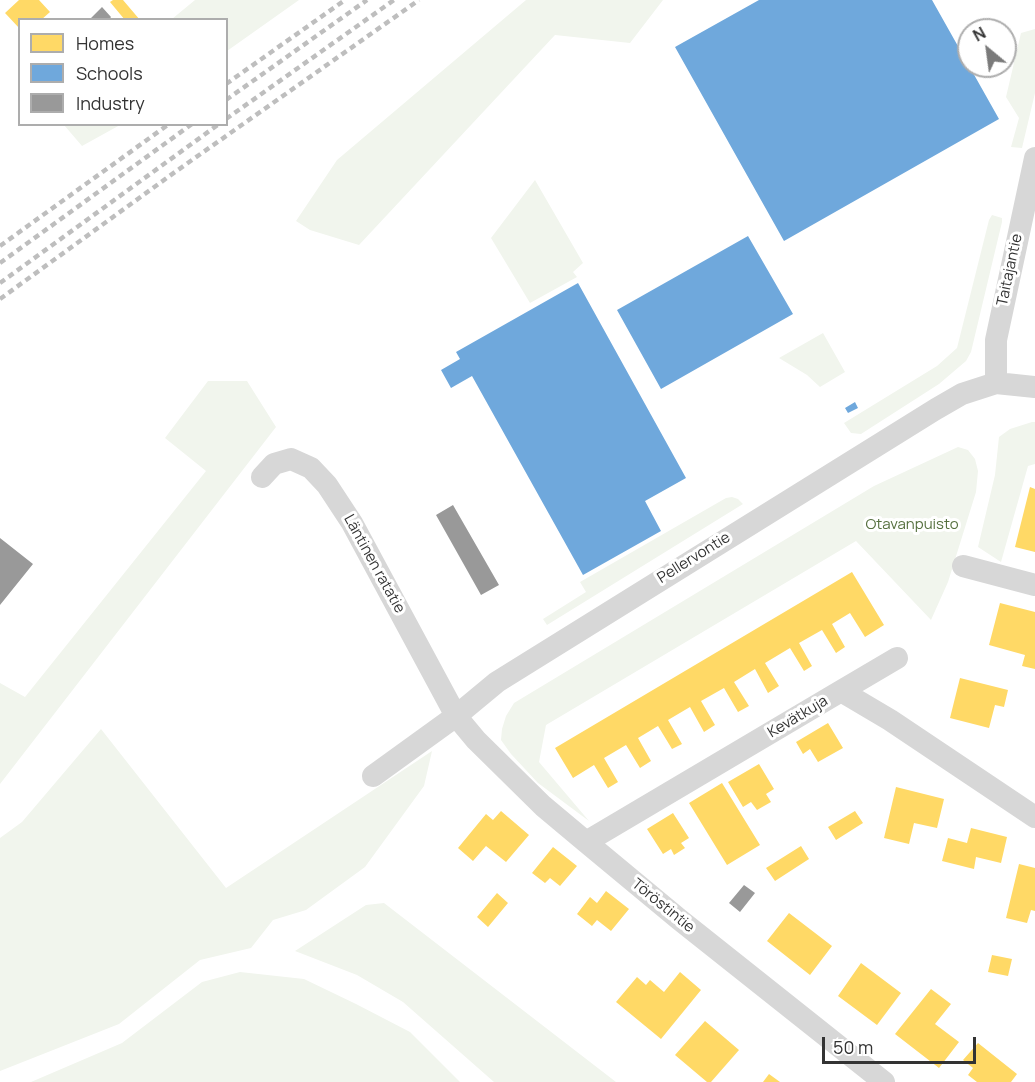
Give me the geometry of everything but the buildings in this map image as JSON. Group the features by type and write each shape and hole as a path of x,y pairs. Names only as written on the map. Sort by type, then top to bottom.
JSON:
{"street":[{"name":"Taitajantie","path":"996,383 996,340 1035,158"},
{"name":"Pellervontie","path":"373,776 456,716 497,682 768,512 962,394 996,383 1035,387"},
{"name":"Läntinen ratatie","path":"261,477 274,464 291,459 311,468 327,485 352,523 456,716"},
{"path":"963,566 1035,585"},
{"path":"841,691 897,658"},
{"name":"Kevätkuja","path":"586,842 841,691 890,720 1035,818"},
{"name":"Töröstintie","path":"456,716 476,740 543,806 680,920 884,1082"}],"green space":[{"path":"195,0 299,0 228,50 228,18 173,18"},
{"path":"526,0 663,0 630,43 555,35 359,245 310,230 296,221 337,160"},
{"path":"1035,29 1035,93 1022,148 1011,147 1019,118 1006,97 1010,78 1017,78 1017,50 1021,33"},
{"path":"65,126 118,126 82,146"},
{"path":"535,180 583,263 573,272 577,277 530,303 491,238"},
{"path":"992,215 1002,218 1002,222 971,352 966,361 939,384 861,434 851,433 844,423 937,366 957,348"},
{"path":"823,333 845,372 820,387 807,375 779,358"},
{"path":"208,381 247,381 276,427 0,784 0,683 25,697 206,471 165,438"},
{"name":"Otavanpuisto","path":"1035,422 1035,464 1028,466 1001,562 978,547 995,475 999,437 1010,429"},
{"name":"Otavanpuisto","path":"958,447 968,450 975,459 978,471 976,492 948,582 931,620 856,541 546,725 539,762 589,821 538,783 501,740 506,716 514,703 874,486"},
{"path":"732,497 743,504 547,625 543,619 586,592 580,582 726,498"},
{"path":"101,729 226,888 432,751 424,786 365,867 306,910 273,920 251,948 200,960 119,1024 0,1071 0,838 22,822"},
{"path":"384,903 616,1082 494,1082 403,1002 357,975 295,951 366,905"},
{"path":"240,972 304,979 356,1004 410,1032 460,1082 31,1082 122,1043 202,982"}],"railway":[{"path":"228,83 345,0"},
{"path":"228,99 367,0"},
{"path":"228,118 394,0"},
{"path":"0,299 419,0"},
{"path":"0,246 166,126"},
{"path":"0,263 189,126"},
{"path":"0,283 216,126"}]}
